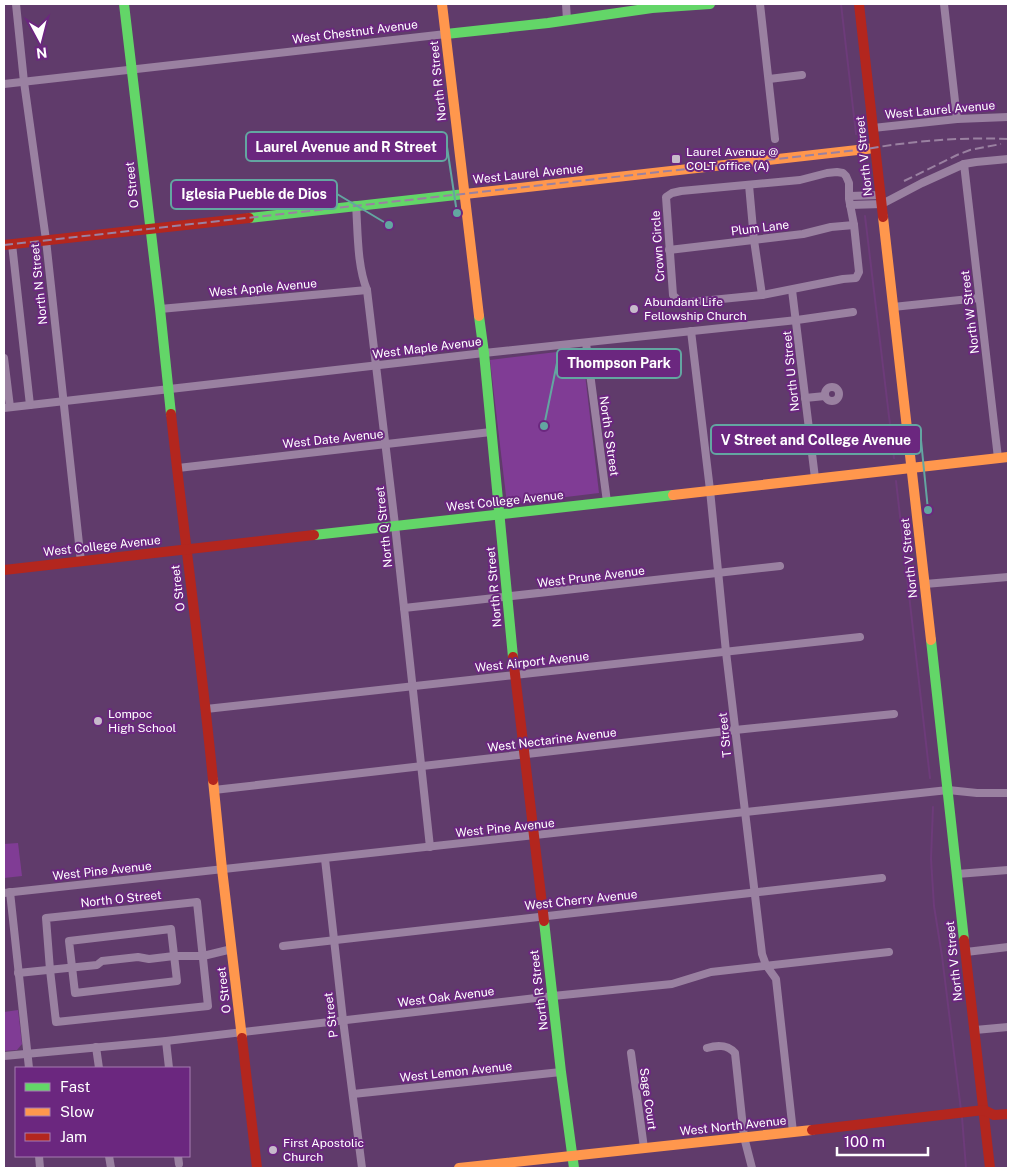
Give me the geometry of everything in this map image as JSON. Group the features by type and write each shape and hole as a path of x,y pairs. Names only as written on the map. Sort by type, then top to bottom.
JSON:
{"street":[{"name":"North N Street","path":"16,4 24,82 46,240 81,562"},
{"name":"O Street","path":"124,4 257,1168"},
{"name":"North R Street","path":"442,4 484,353 507,598 561,1072 574,1168"},
{"path":"566,4 567,20"},
{"name":"West Chestnut Avenue","path":"4,84 548,23 652,6 710,4"},
{"path":"760,4 775,139"},
{"name":"North V Street","path":"859,4 975,1030 979,1110 990,1168"},
{"path":"944,4 957,119"},
{"path":"768,79 802,75"},
{"name":"West Laurel Avenue","path":"873,128 957,119 1008,118"},
{"name":"West Laurel Avenue","path":"8,244 875,148"},
{"path":"850,205 881,200 964,164 1008,159"},
{"name":"North W Street","path":"964,164 979,298 1003,457"},
{"name":"Crown Circle","path":"827,172 836,172 846,176 849,183 859,272 856,278 792,290 681,303 673,295 666,197 681,191 749,185 800,180 827,172"},
{"path":"749,185 754,240 762,294"},
{"path":"849,196 881,200"},
{"name":"North Q Street","path":"356,205 363,280 367,290 395,525 430,847"},
{"name":"Plum Lane","path":"669,250 803,234 830,227 854,224"},
{"path":"8,244 30,405"},
{"name":"West Apple Avenue","path":"160,309 367,290"},
{"name":"North U Street","path":"792,290 815,478"},
{"path":"893,307 979,298"},
{"name":"West Maple Avenue","path":"7,408 484,353 796,320 853,312"},
{"name":"T Street","path":"691,331 754,892 762,954 766,965 776,979 793,1132"},
{"name":"North S Street","path":"586,343 607,502"},
{"path":"4,358 7,408"},
{"path":"805,398 825,396"},
{"name":"West Date Avenue","path":"178,468 491,432"},
{"name":"West College Avenue","path":"4,570 1003,457"},
{"name":"West Prune Avenue","path":"404,608 780,566"},
{"path":"925,584 1008,576"},
{"name":"West Airport Avenue","path":"206,709 860,637"},
{"name":"West Nectarine Avenue","path":"214,790 736,730 894,714"},
{"name":"West Pine Avenue","path":"7,893 948,790 977,793 1008,793"},
{"name":"P Street","path":"325,859 333,940 362,1168"},
{"path":"957,874 1008,870"},
{"name":"West Cherry Avenue","path":"283,946 882,878"},
{"path":"7,893 29,1067"},
{"name":"North O Street","path":"197,902 203,956 208,1006 56,1022 46,918 197,902"},
{"path":"170,929 174,956 177,981 75,993 69,941 170,929"},
{"path":"966,952 1008,948"},
{"path":"18,974 97,965 102,961 138,957 149,959 174,956 203,956 232,949"},
{"name":"West Oak Avenue","path":"4,1056 166,1041 672,984 711,972 889,952"},
{"path":"975,1030 1008,1027"},
{"path":"166,1041 169,1067"},
{"path":"707,1048 719,1045 726,1046 735,1053 744,1137 752,1168"},
{"path":"96,1047 99,1067"},
{"name":"Sage Court","path":"631,1053 644,1148"},
{"name":"West Lemon Avenue","path":"353,1094 561,1072"},
{"name":"West North Avenue","path":"460,1168 877,1123 979,1110 994,1115 1008,1114"}],"shaded area":[{"path":"582,349 599,493 507,504 490,360"},
{"path":"18,843 22,876 4,878 4,844"},
{"path":"18,1010 22,1044 17,1050 4,1051 4,1012"}],"waterway":[{"path":"841,4 856,134"},
{"path":"865,216 894,458"},
{"path":"896,481 930,778"},
{"path":"933,807 931,859 934,906 961,1110"},
{"path":"962,1117 966,1168"}],"railway":[{"path":"4,245 919,142 955,139 1008,139"},
{"path":"904,181 970,150 1001,144"}],"traffic: fast":[{"path":"124,4 171,414"},
{"path":"446,34 548,23 652,8 710,4"},
{"path":"249,218 465,194"},
{"path":"479,316 513,657"},
{"path":"314,535 673,495"},
{"path":"931,640 964,940"},
{"path":"544,921 574,1168"}],"traffic: slow":[{"path":"442,4 479,316"},
{"path":"465,194 875,148"},
{"path":"883,217 931,640"},
{"path":"673,495 1008,457"},
{"path":"213,780 242,1038"},
{"path":"459,1168 812,1130"}],"traffic: jam":[{"path":"859,4 883,217"},
{"path":"4,245 249,218"},
{"path":"171,414 213,780"},
{"path":"4,570 314,535"},
{"path":"513,657 544,921"},
{"path":"964,940 990,1168"},
{"path":"242,1038 257,1168"},
{"path":"812,1130 984,1110 994,1115 1008,1114"}],"place":[{"name":"Laurel Avenue @ COLT office (A)","path":"676,159"},
{"name":"Laurel Avenue and R Street","path":"457,213"},
{"name":"Iglesia Pueble de Dios","path":"389,225"},
{"name":"Abundant Life Fellowship Church","path":"634,309"},
{"name":"Thompson Park","path":"544,426"},
{"name":"V Street and College Avenue","path":"928,510"},
{"name":"Lompoc High School","path":"98,721"},
{"name":"First Apostolic Church","path":"273,1150"}]}
